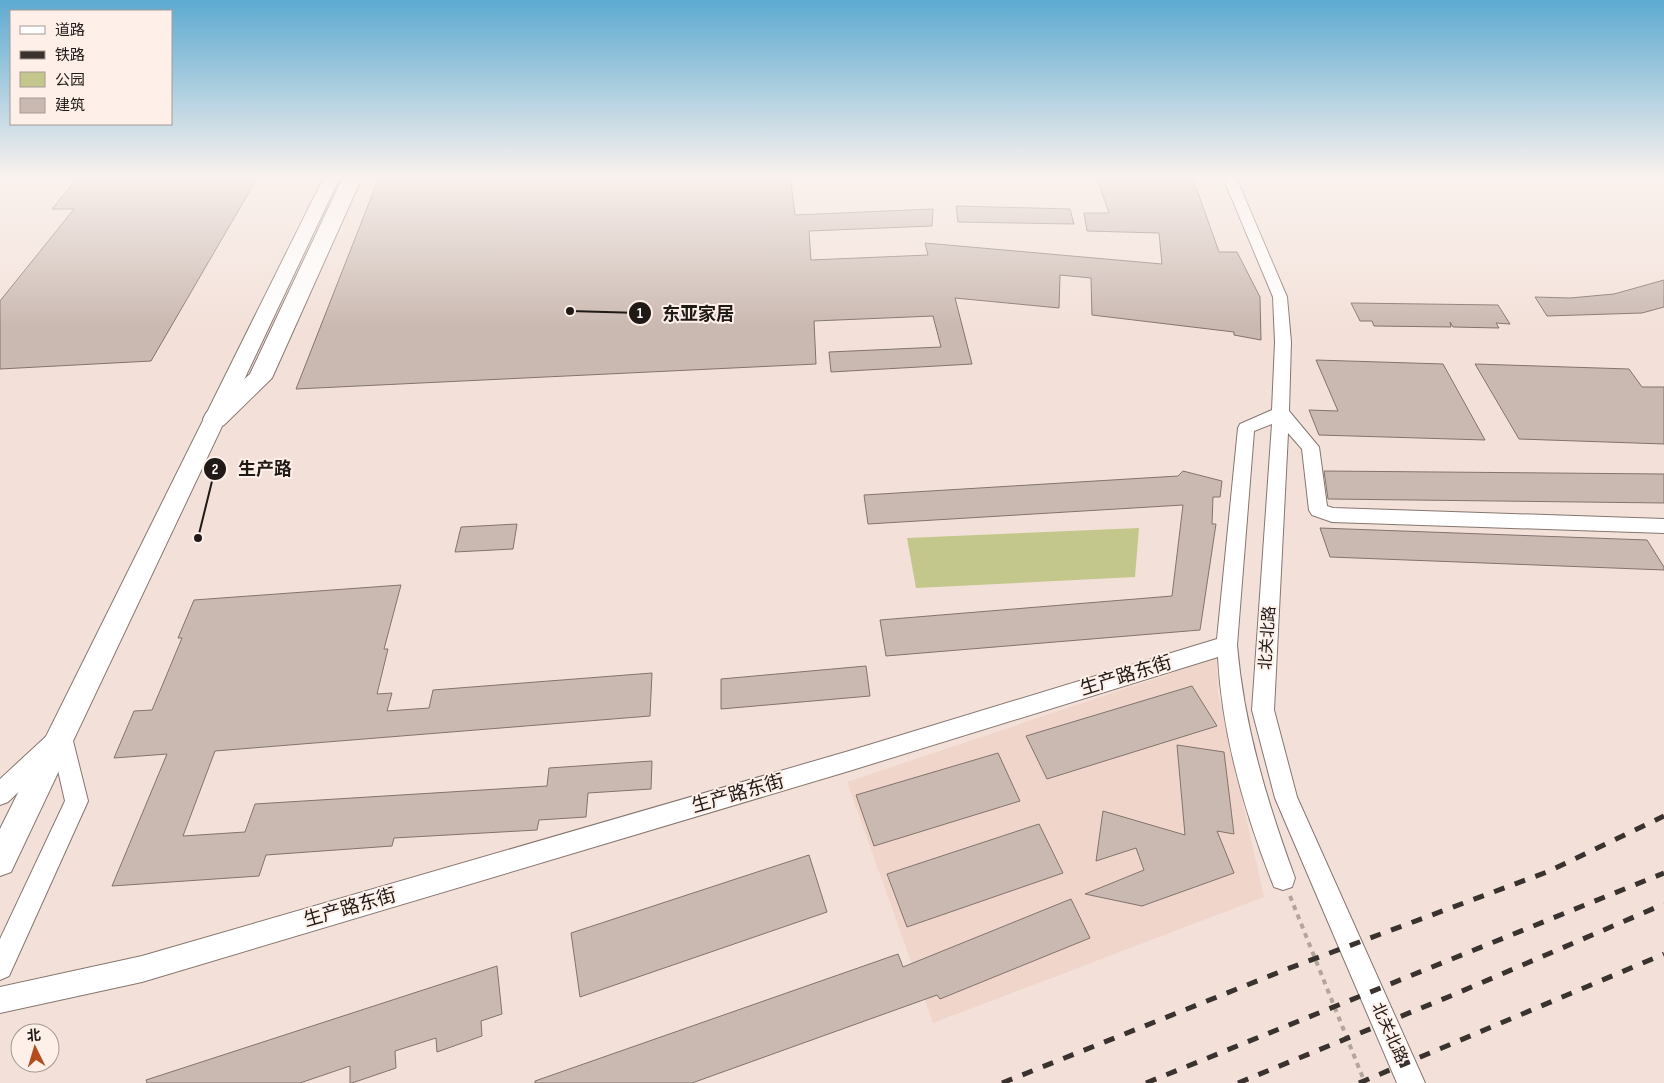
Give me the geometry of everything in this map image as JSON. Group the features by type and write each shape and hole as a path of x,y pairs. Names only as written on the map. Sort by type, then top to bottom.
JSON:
{"highway":[{"path":"215,418 260,378 331,226"}],"main road":[{"path":"0,861 310,226"}],"street":[{"name":"北关北路","path":"1249,226 1280,297 1283,342 1281,412 1263,710 1286,798 1411,1083"},
{"path":"1283,878 1257,806 1244,754 1228,674 1227,645 1246,428 1281,412 1310,448 1318,510 1332,515 1664,526"},
{"name":"生产路东街","path":"0,1000 152,966 849,762 1227,645"},
{"path":"0,794 61,737 77,801 0,967"}],"path":[{"path":"1283,878 1365,1083"}],"shaded area":[{"path":"1217,658 1218,692 1264,897 933,1023 847,782"}],"green space":[{"path":"1139,528 1135,577 916,588 907,538"}],"building":[{"path":"61,226 230,226 151,361 0,369 0,301"},
{"path":"360,226 932,226 809,231 811,260 928,255 925,243 1162,264 1159,233 1087,231 1086,226 1210,226 1219,252 1237,252 1260,297 1261,340 1234,335 1234,332 1092,315 1091,278 1060,275 1059,308 955,298 972,364 831,372 829,352 941,347 933,316 814,321 816,364 296,389"},
{"path":"1664,280 1664,307 1642,313 1547,316 1535,297 1570,298 1614,294"},
{"path":"1351,303 1498,305 1510,324 1496,323 1499,328 1453,327 1450,322 1451,327 1374,326 1372,321 1360,321"},
{"path":"1316,360 1443,364 1485,440 1319,435 1309,410 1338,411"},
{"path":"1475,364 1629,369 1642,387 1664,387 1664,444 1519,439"},
{"path":"1183,471 1222,481 1220,497 1213,497 1212,524 1216,524 1200,630 886,656 880,620 1172,596 1183,505 868,524 864,495 1178,476"},
{"path":"1324,471 1664,474 1664,503 1328,499"},
{"path":"517,524 513,549 455,552 461,527"},
{"path":"1320,528 1647,540 1664,570 1330,557"},
{"path":"401,585 384,649 388,649 377,694 392,693 387,711 429,708 433,690 652,673 650,716 215,751 183,836 245,832 255,804 547,786 549,768 652,761 651,789 588,793 586,817 539,820 537,830 394,838 392,846 266,855 259,876 112,886 167,754 114,758 134,711 152,710 182,638 178,638 194,600"},
{"path":"866,666 870,696 721,709 721,679"},
{"path":"1192,686 1217,726 1047,779 1026,736"},
{"path":"1177,745 1224,752 1234,834 1217,831 1234,873 1142,906 1085,894 1144,870 1136,848 1096,861 1103,811 1185,835"},
{"path":"998,753 1020,801 874,846 856,795"},
{"path":"1039,824 1063,873 907,927 887,874"},
{"path":"809,855 827,912 580,997 571,933"},
{"path":"1071,899 1090,938 940,999 937,995 692,1083 535,1083 535,1081 898,954 903,967"},
{"path":"497,966 502,1014 481,1021 482,1036 437,1052 436,1038 395,1051 396,1068 352,1083 350,1083 350,1066 300,1083 147,1083 146,1080"}],"railway":[{"path":"1002,1083 1287,969 1547,872 1664,816"},
{"path":"1146,1083 1664,873"},
{"path":"1238,1083 1453,995 1664,904"},
{"path":"1359,1083 1664,954"}],"place":[{"name":"东亚家居","path":"570,311"},
{"name":"生产路","path":"198,538"}]}
